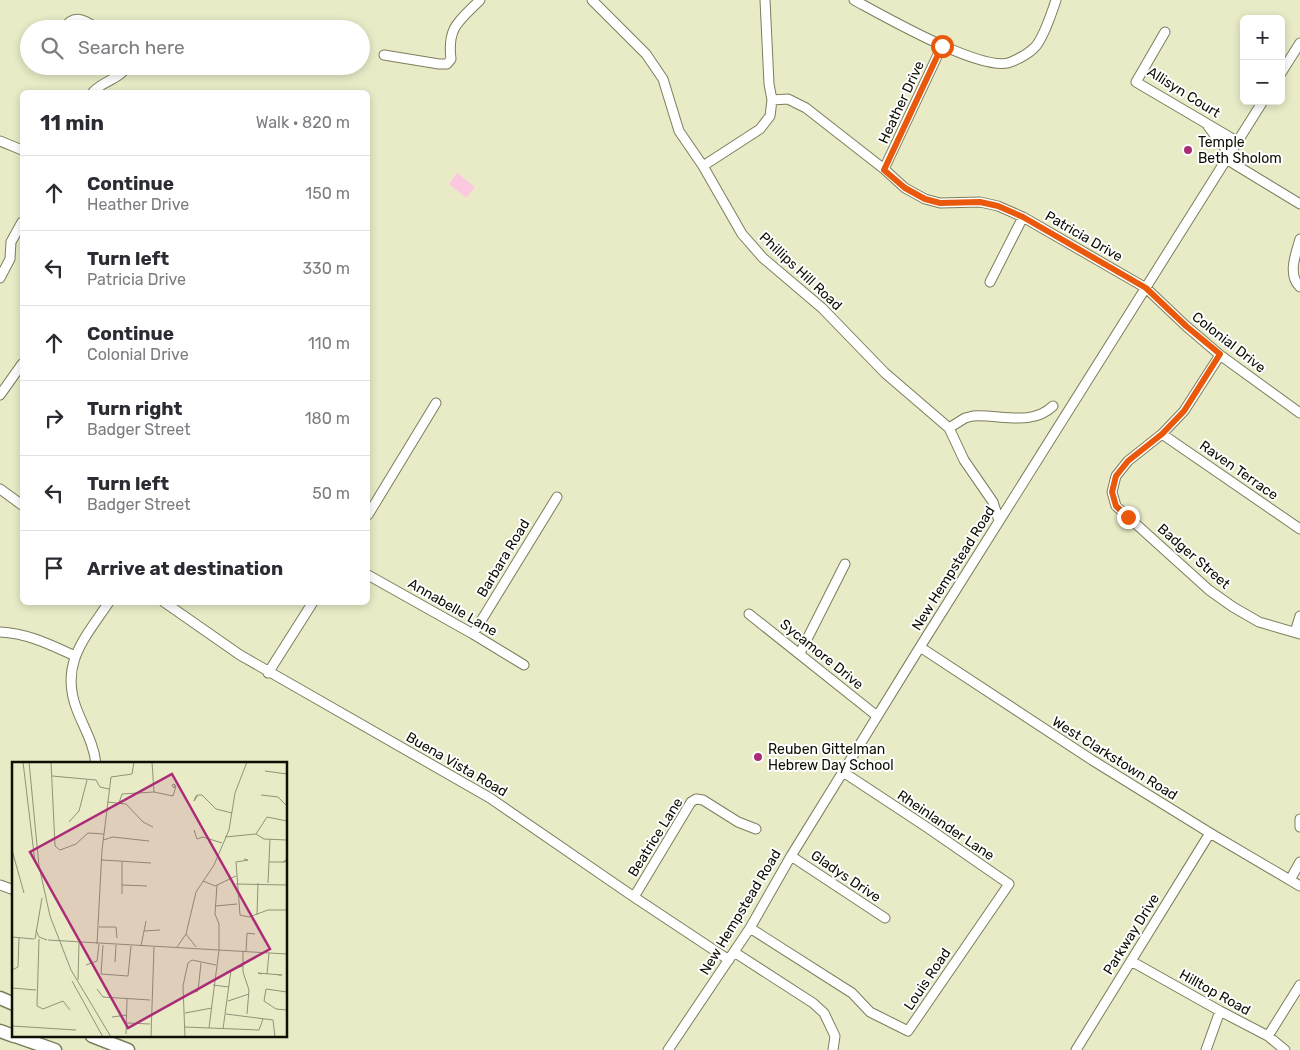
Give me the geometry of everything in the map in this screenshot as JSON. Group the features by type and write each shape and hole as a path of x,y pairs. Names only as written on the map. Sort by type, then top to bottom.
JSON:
{"highway":[{"path":"0,998 12,1003"},
{"path":"0,1031 12,1035"},
{"path":"20,1038 55,1050"},
{"path":"97,1038 128,1050"}],"street":[{"path":"384,55 447,64 451,59 450,38 454,27 480,0"},
{"name":"Phillips Hill Road","path":"592,0 646,54 663,79 679,131 703,166 742,234 763,258 822,308 885,373 949,428 964,460 993,502 999,521"},
{"path":"703,166 760,129 770,116 772,100 769,84 765,0"},
{"path":"854,0 942,46 986,62 1010,63 1035,48 1051,16 1056,0"},
{"path":"74,20 84,20"},
{"name":"Allisyn Court","path":"1165,32 1136,82 1238,142"},
{"path":"1285,67 1300,43"},
{"name":"Heather Drive","path":"884,170 942,46"},
{"path":"95,90 122,75"},
{"name":"Patricia Drive","path":"772,100 788,99 806,108 905,188 925,199 940,203 980,202 998,206 1023,217 1146,288"},
{"name":"New Hempstead Road","path":"668,1050 750,928 791,856 877,716 1261,105"},
{"path":"1205,122 1229,156 1291,200 1300,204"},
{"path":"0,141 20,149"},
{"path":"990,282 1023,217"},
{"path":"0,278 10,259 11,242 20,226"},
{"path":"1300,238 1293,268 1296,283 1300,287"},
{"name":"Colonial Drive","path":"1146,288 1186,326 1220,354 1300,413"},
{"name":"Badger Street","path":"1220,354 1184,411 1162,434 1128,461 1116,476 1112,492 1116,506 1209,590 1259,622 1298,633"},
{"path":"0,393 20,367"},
{"path":"370,512 436,404"},
{"path":"949,428 965,418 973,416 1029,418 1044,414 1053,406"},
{"name":"Raven Terrace","path":"1162,434 1300,529"},
{"path":"0,489 20,504"},
{"name":"Barbara Road","path":"473,634 557,496"},
{"path":"800,653 845,564"},
{"name":"Annabelle Lane","path":"370,576 524,665"},
{"path":"96,762 94,750 76,708 72,693 71,677 75,656 85,636 107,605"},
{"name":"Buena Vista Road","path":"168,605 212,638 268,672 490,798 634,897 813,1002 824,1013 835,1036 833,1050"},
{"path":"268,672 311,605"},
{"name":"Sycamore Drive","path":"749,614 877,716"},
{"path":"1298,633 1300,616"},
{"path":"0,632 9,632 34,639 75,656"},
{"name":"West Clarkstown Road","path":"920,648 1045,730 1210,833 1300,886"},
{"name":"Rheinlander Lane","path":"843,772 1009,884"},
{"name":"Beatrice Lane","path":"634,897 691,802 696,799 703,800 738,822 756,829"},
{"path":"1300,819 1300,827"},
{"name":"Parkway Drive","path":"1076,1050 1210,833"},
{"name":"Gladys Drive","path":"791,856 885,918"},
{"path":"1290,880 1300,862"},
{"name":"Louis Road","path":"750,928 852,993 870,1012 908,1032 1009,884"},
{"path":"0,885 12,889"},
{"name":"Hilltop Road","path":"1131,961 1268,1036 1285,1050"},
{"path":"1268,1036 1300,985"},
{"path":"1206,1050 1220,1011"}],"shaded area":[{"path":"457,173 475,187 466,198 449,184"}],"place":[{"name":"Temple Beth Sholom","path":"1188,150"},
{"name":"Reuben Gittelman Hebrew Day School","path":"758,757"}],"route":[{"path":"942,46 884,170 905,188 925,199 940,203 980,202 998,206 1023,217 1146,288 1186,326 1220,354 1184,411 1162,434 1128,461 1116,476 1112,492 1116,506 1128,517"}]}
